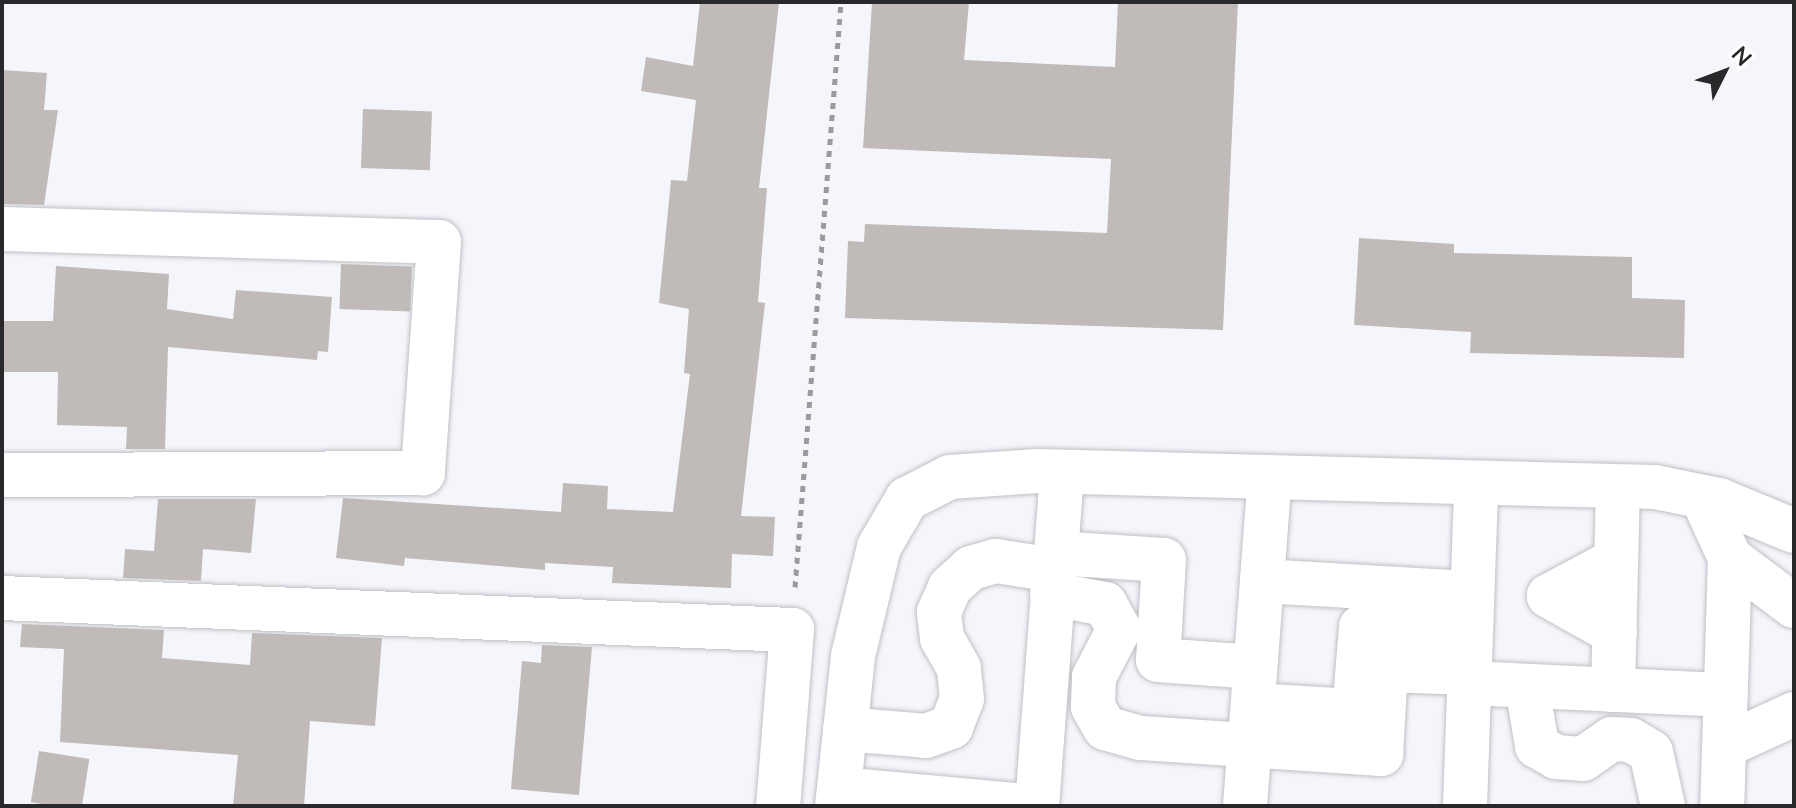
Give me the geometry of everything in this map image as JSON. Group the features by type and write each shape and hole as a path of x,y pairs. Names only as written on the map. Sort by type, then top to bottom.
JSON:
{"street":[{"path":"2,229 439,242 423,473 2,475"},
{"path":"1037,806 1062,472"},
{"path":"1025,806 838,797 845,729 879,547 907,499 950,477 1062,472 1618,487 1702,497 1794,531"},
{"path":"1245,806 1270,477"},
{"path":"1465,806 1476,483"},
{"path":"1613,690 1618,487"},
{"path":"1702,497 1730,558 1722,806"},
{"path":"1730,558 1794,606"},
{"path":"845,729 926,736 951,727 962,699 940,625 950,587 971,568 996,561 1053,572 1164,560 1158,660 1253,706"},
{"path":"1615,633 1549,596 1616,560"},
{"path":"1053,572 1105,604 1119,629 1094,677 1093,707 1105,728 1253,706 1354,711 1361,627 1470,646"},
{"path":"1262,581 1470,646 1527,686 1726,695"},
{"path":"2,598 792,630 778,806"},
{"path":"1527,686 1537,746 1556,757 1583,759 1612,739 1631,740 1651,752 1663,806"},
{"path":"1724,746 1794,714"}],"path":[{"path":"792,630 841,2"}],"building":[{"path":"700,2 779,2 759,188 767,188 758,302 765,303 741,516 775,517 773,556 732,554 731,588 612,583 613,567 545,563 545,570 405,558 404,566 336,558 343,498 561,512 563,483 608,486 607,509 673,512 690,374 684,373 689,309 659,303 671,180 687,181 696,100 641,91 646,57 693,66"},
{"path":"872,2 969,2 964,60 1115,67 1118,2 1238,2 1223,330 845,318 848,241 864,242 865,224 1107,233 1111,159 863,148"},
{"path":"2,70 47,73 44,110 58,110 44,205 2,204"},
{"path":"363,109 432,111 430,170 361,168"},
{"path":"1359,238 1454,244 1454,253 1632,257 1632,298 1685,300 1684,358 1470,353 1471,332 1354,325"},
{"path":"341,264 412,266 410,311 339,309"},
{"path":"56,266 169,274 167,309 233,319 236,290 332,297 328,352 318,351 317,360 168,347 165,449 126,449 127,427 57,425 58,372 2,372 2,321 53,321"},
{"path":"158,499 256,499 251,553 203,549 201,581 123,578 125,549 154,551"},
{"path":"22,624 164,630 162,658 250,665 252,633 382,638 375,726 310,721 304,806 233,806 238,755 60,742 64,649 20,647"},
{"path":"542,645 592,647 579,795 511,789 522,661 541,663"},
{"path":"39,751 89,759 82,806 31,802"}]}
